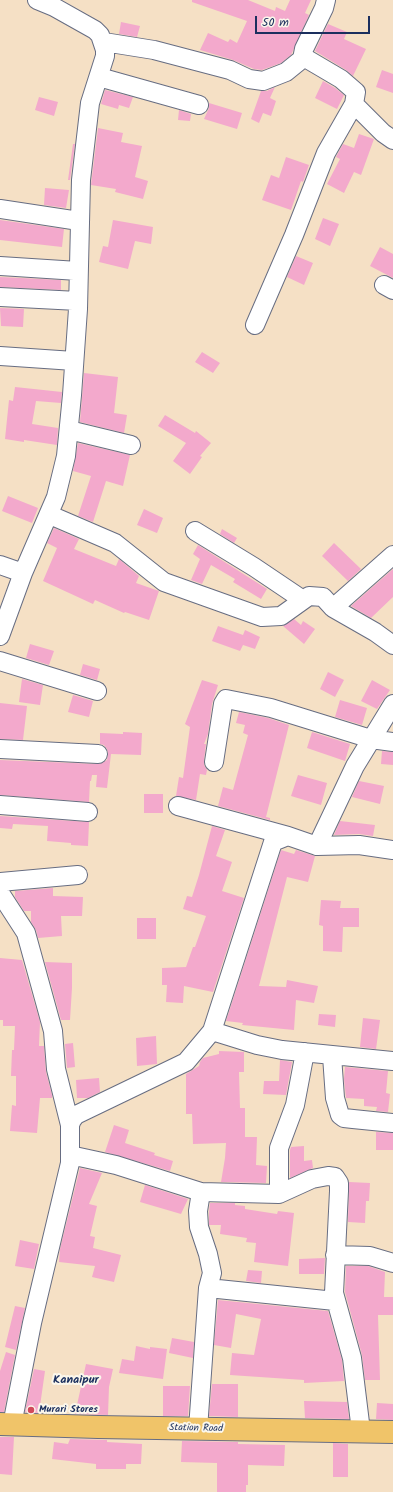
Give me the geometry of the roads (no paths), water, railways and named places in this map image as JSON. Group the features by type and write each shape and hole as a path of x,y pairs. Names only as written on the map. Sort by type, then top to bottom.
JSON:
{"main road":[{"name":"Station Road","path":"6,1425 393,1432"}],"street":[{"path":"0,636 23,574 50,515 60,485 66,456 78,301 80,187 85,135 90,104 104,56 104,42 95,30 54,7 37,0"},
{"path":"104,42 154,50 230,70 249,80 263,81 286,72 302,59 304,49 324,8 326,0"},
{"path":"256,325 294,235 326,153 354,104 356,92 349,85 307,59 302,59"},
{"path":"99,77 199,105"},
{"path":"354,104 383,133 393,140"},
{"path":"0,209 79,221"},
{"path":"0,266 78,271"},
{"path":"0,298 78,301"},
{"path":"0,356 74,361"},
{"path":"69,430 131,445"},
{"path":"50,515 115,543 164,582 262,617 281,616 309,596 323,597 333,608 375,632 393,645"},
{"path":"195,531 261,571 303,600"},
{"path":"333,608 393,555"},
{"path":"0,566 23,574"},
{"path":"0,661 97,691"},
{"path":"214,762 223,704 226,700 271,708 371,739 393,742"},
{"path":"317,846 355,766 393,704"},
{"path":"0,749 98,754"},
{"path":"0,805 88,812"},
{"path":"178,806 288,836 317,846 359,845 393,850"},
{"path":"70,1125 76,1115 186,1062 212,1031 274,842 288,836"},
{"path":"0,882 78,875"},
{"path":"0,893 26,933 53,1030 56,1069 70,1125 70,1163 6,1425"},
{"path":"212,1031 257,1045 332,1056 393,1061"},
{"path":"279,1194 279,1148 295,1105 305,1052"},
{"path":"332,1056 335,1098 340,1115 344,1118 393,1123"},
{"path":"70,1155 116,1165 201,1192 279,1194 312,1180 328,1176 335,1177 339,1183 340,1191 335,1255 335,1301 352,1358 362,1431"},
{"path":"198,1429 208,1288 212,1273 208,1254 199,1227 198,1211 201,1192"},
{"path":"335,1255 370,1256 393,1263"},
{"path":"208,1288 335,1301"}],"place":[{"name":"Murari Stores","path":"31,1410"}],"district":[{"name":"Kanaipur","path":"76,1381"}]}
